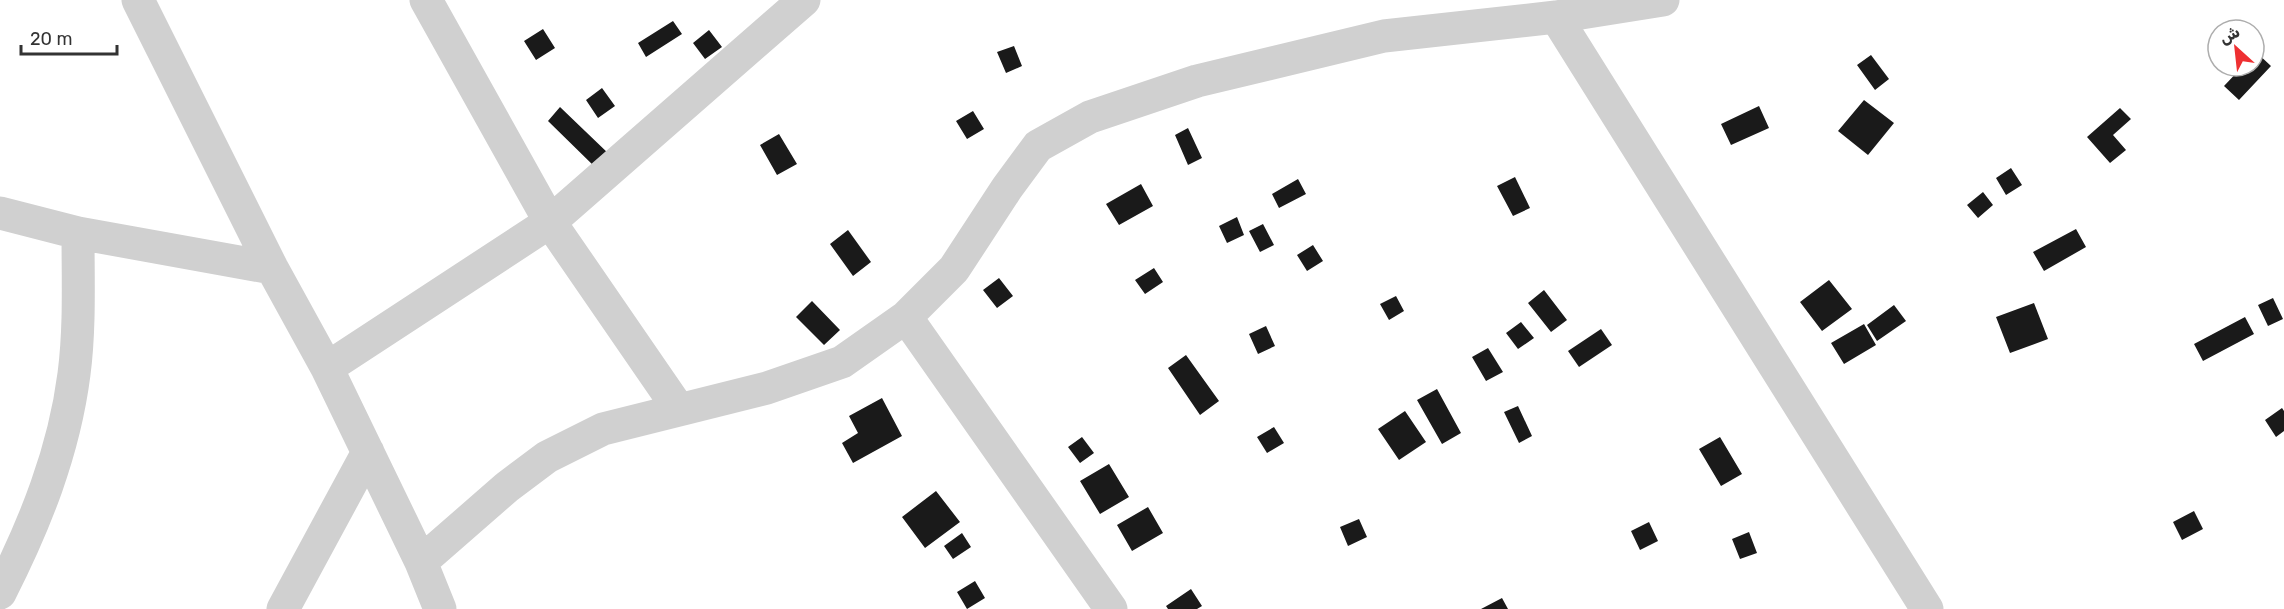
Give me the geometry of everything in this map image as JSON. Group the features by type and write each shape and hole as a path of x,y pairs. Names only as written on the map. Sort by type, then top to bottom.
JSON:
{"street":[{"path":"138,0 272,268 327,368 421,562 440,609"},
{"path":"426,0 550,222 678,408"},
{"path":"327,368 550,222 804,0"},
{"path":"421,562 507,487 547,457 603,429 678,408 767,388 842,362 906,316 954,269 1007,188 1038,146 1090,117 1197,81 1384,36 1511,11 1556,17 1664,0"},
{"path":"1556,17 1926,609"},
{"path":"0,213 78,233 272,268"},
{"path":"0,593 47,487 59,451 75,362 78,233"},
{"path":"906,316 1111,609"},
{"path":"283,609 368,452"}],"building":[{"path":"673,21 682,34 646,57 638,43"},
{"path":"543,29 555,48 536,60 524,41"},
{"path":"709,30 722,47 705,59 693,43"},
{"path":"1014,46 1022,66 1006,73 997,52"},
{"path":"1871,55 1889,79 1875,90 1857,65"},
{"path":"2266,61 2271,66 2266,71"},
{"path":"2232,78 2260,78 2239,100 2224,86"},
{"path":"602,88 615,106 598,118 586,100"},
{"path":"1864,100 1894,123 1868,155 1838,131"},
{"path":"1759,106 1769,128 1731,145 1721,124"},
{"path":"560,107 610,155 597,169 548,121"},
{"path":"2120,108 2131,119 2113,135 2126,150 2110,163 2087,137"},
{"path":"973,111 984,129 967,139 956,121"},
{"path":"1188,128 1202,158 1188,165 1175,135"},
{"path":"779,134 797,164 777,175 760,145"},
{"path":"2011,168 2022,185 2006,195 1996,178"},
{"path":"1515,177 1530,208 1513,216 1497,186"},
{"path":"1298,179 1306,194 1279,208 1272,194"},
{"path":"1141,184 1153,206 1119,225 1106,204"},
{"path":"1983,192 1993,205 1978,218 1967,205"},
{"path":"1237,217 1244,235 1227,243 1219,226"},
{"path":"1263,224 1274,245 1260,252 1249,231"},
{"path":"2076,229 2086,247 2044,271 2033,252"},
{"path":"848,230 871,262 853,276 830,244"},
{"path":"1313,245 1323,261 1307,271 1297,255"},
{"path":"1154,268 1163,282 1145,294 1135,280"},
{"path":"999,278 1013,296 997,308 983,290"},
{"path":"1829,280 1852,309 1822,331 1800,302"},
{"path":"1544,290 1567,320 1551,332 1528,303"},
{"path":"1396,296 1404,311 1389,320 1380,304"},
{"path":"2273,298 2283,319 2268,326 2258,305"},
{"path":"812,301 840,330 824,345 796,317"},
{"path":"2034,303 2048,339 2010,353 1996,317"},
{"path":"1894,305 1906,321 1877,341 1867,325"},
{"path":"2245,317 2254,334 2203,361 2194,344"},
{"path":"1521,322 1534,338 1518,349 1506,333"},
{"path":"1864,324 1876,345 1844,364 1831,343"},
{"path":"1266,326 1275,346 1258,354 1249,334"},
{"path":"1601,329 1612,345 1579,367 1568,351"},
{"path":"1488,348 1503,372 1486,381 1472,357"},
{"path":"1186,355 1219,401 1200,415 1168,368"},
{"path":"1437,389 1461,433 1442,444 1417,400"},
{"path":"882,398 902,436 853,463 842,443 858,433 849,416"},
{"path":"1518,406 1532,436 1519,443 1504,412"},
{"path":"2282,408 2284,431 2276,437 2265,420"},
{"path":"1405,411 1426,442 1399,460 1378,429"},
{"path":"1274,427 1284,443 1267,453 1257,437"},
{"path":"1082,437 1094,453 1080,463 1068,447"},
{"path":"1720,437 1742,474 1721,486 1699,449"},
{"path":"1109,464 1129,497 1100,514 1080,481"},
{"path":"936,491 960,522 925,548 902,517"},
{"path":"1148,507 1163,533 1132,551 1117,525"},
{"path":"2194,511 2203,529 2182,540 2173,522"},
{"path":"1359,519 1367,537 1348,546 1340,527"},
{"path":"1649,522 1658,541 1640,550 1631,531"},
{"path":"1749,532 1757,553 1740,559 1732,539"},
{"path":"962,533 971,547 953,559 944,546"},
{"path":"975,581 985,598 967,609 957,592"},
{"path":"1191,589 1202,606 1197,609 1168,609 1166,606"},
{"path":"1502,598 1508,609 1481,609"}]}
